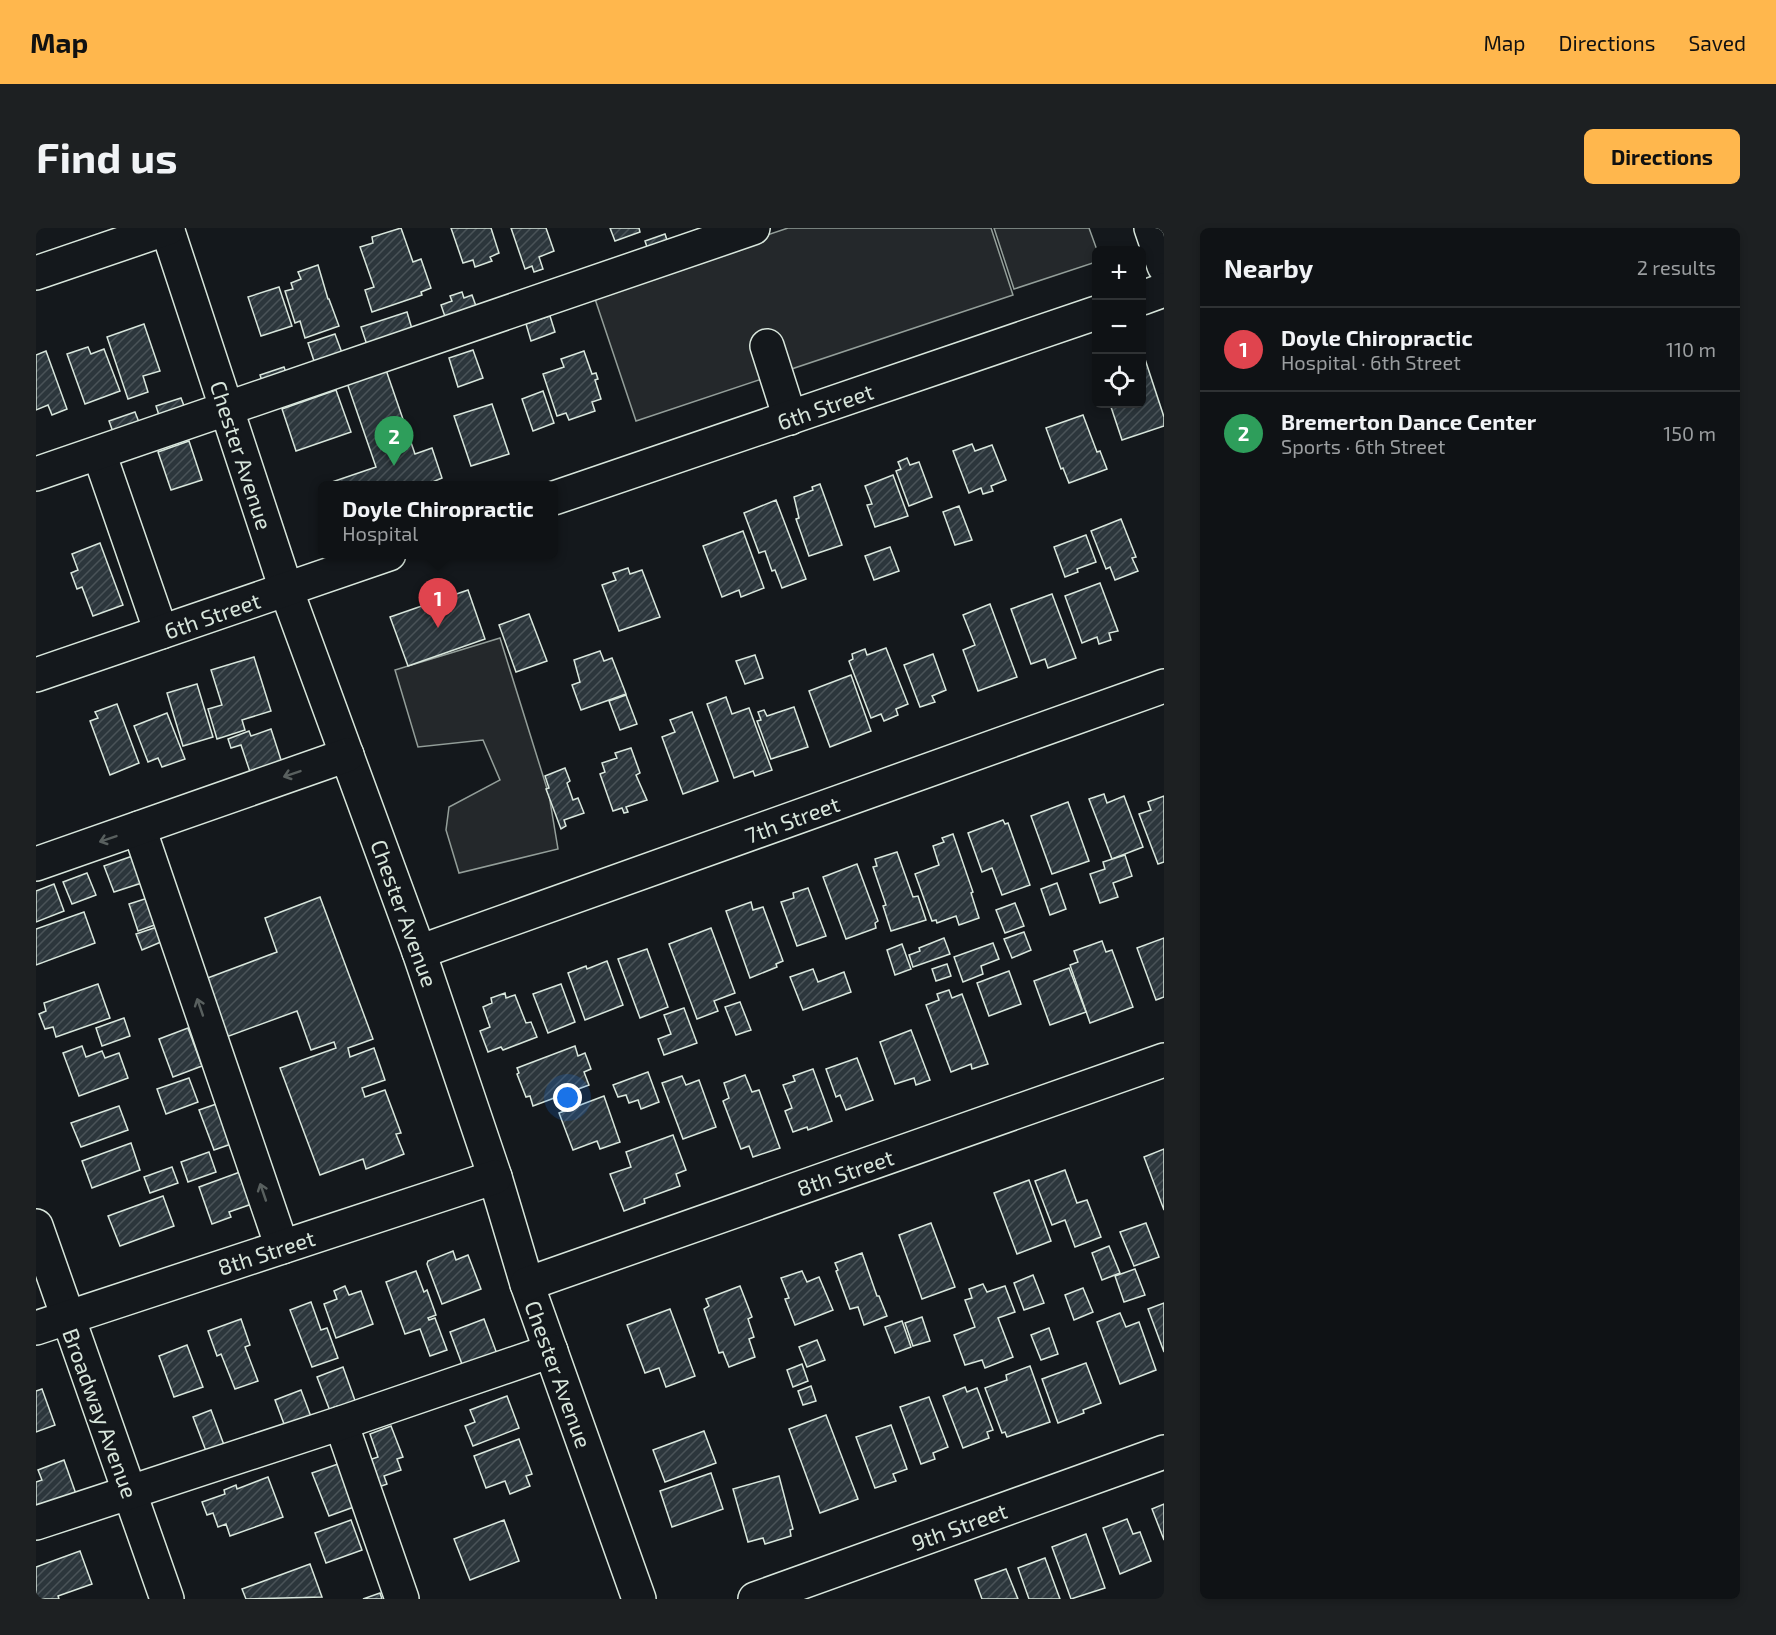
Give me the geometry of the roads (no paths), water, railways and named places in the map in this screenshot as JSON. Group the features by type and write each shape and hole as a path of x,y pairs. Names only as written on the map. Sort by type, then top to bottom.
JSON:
{"street":[{"path":"36,273 167,228"},
{"name":"Chester Avenue","path":"167,228 286,590 419,952 495,1177 527,1284 639,1599"},
{"path":"36,474 753,228"},
{"path":"1151,228 1164,266"},
{"path":"1146,297 1164,290"},
{"name":"6th Street","path":"558,497 1092,314"},
{"path":"767,346 790,418"},
{"path":"99,453 161,632"},
{"name":"6th Street","path":"36,675 377,559"},
{"name":"7th Street","path":"419,952 1164,686"},
{"path":"36,864 347,755"},
{"path":"139,828 282,1247"},
{"name":"8th Street","path":"527,1284 1164,1060"},
{"name":"8th Street","path":"36,1328 495,1177"},
{"name":"Broadway Avenue","path":"36,1226 167,1599"},
{"path":"36,1523 551,1351"},
{"path":"341,1423 402,1599"},
{"name":"9th Street","path":"755,1599 1164,1452"}],"place":[{"name":"Bremerton Dance Center","path":"394,466"},
{"name":"Doyle Chiropractic","path":"438,628"}]}
